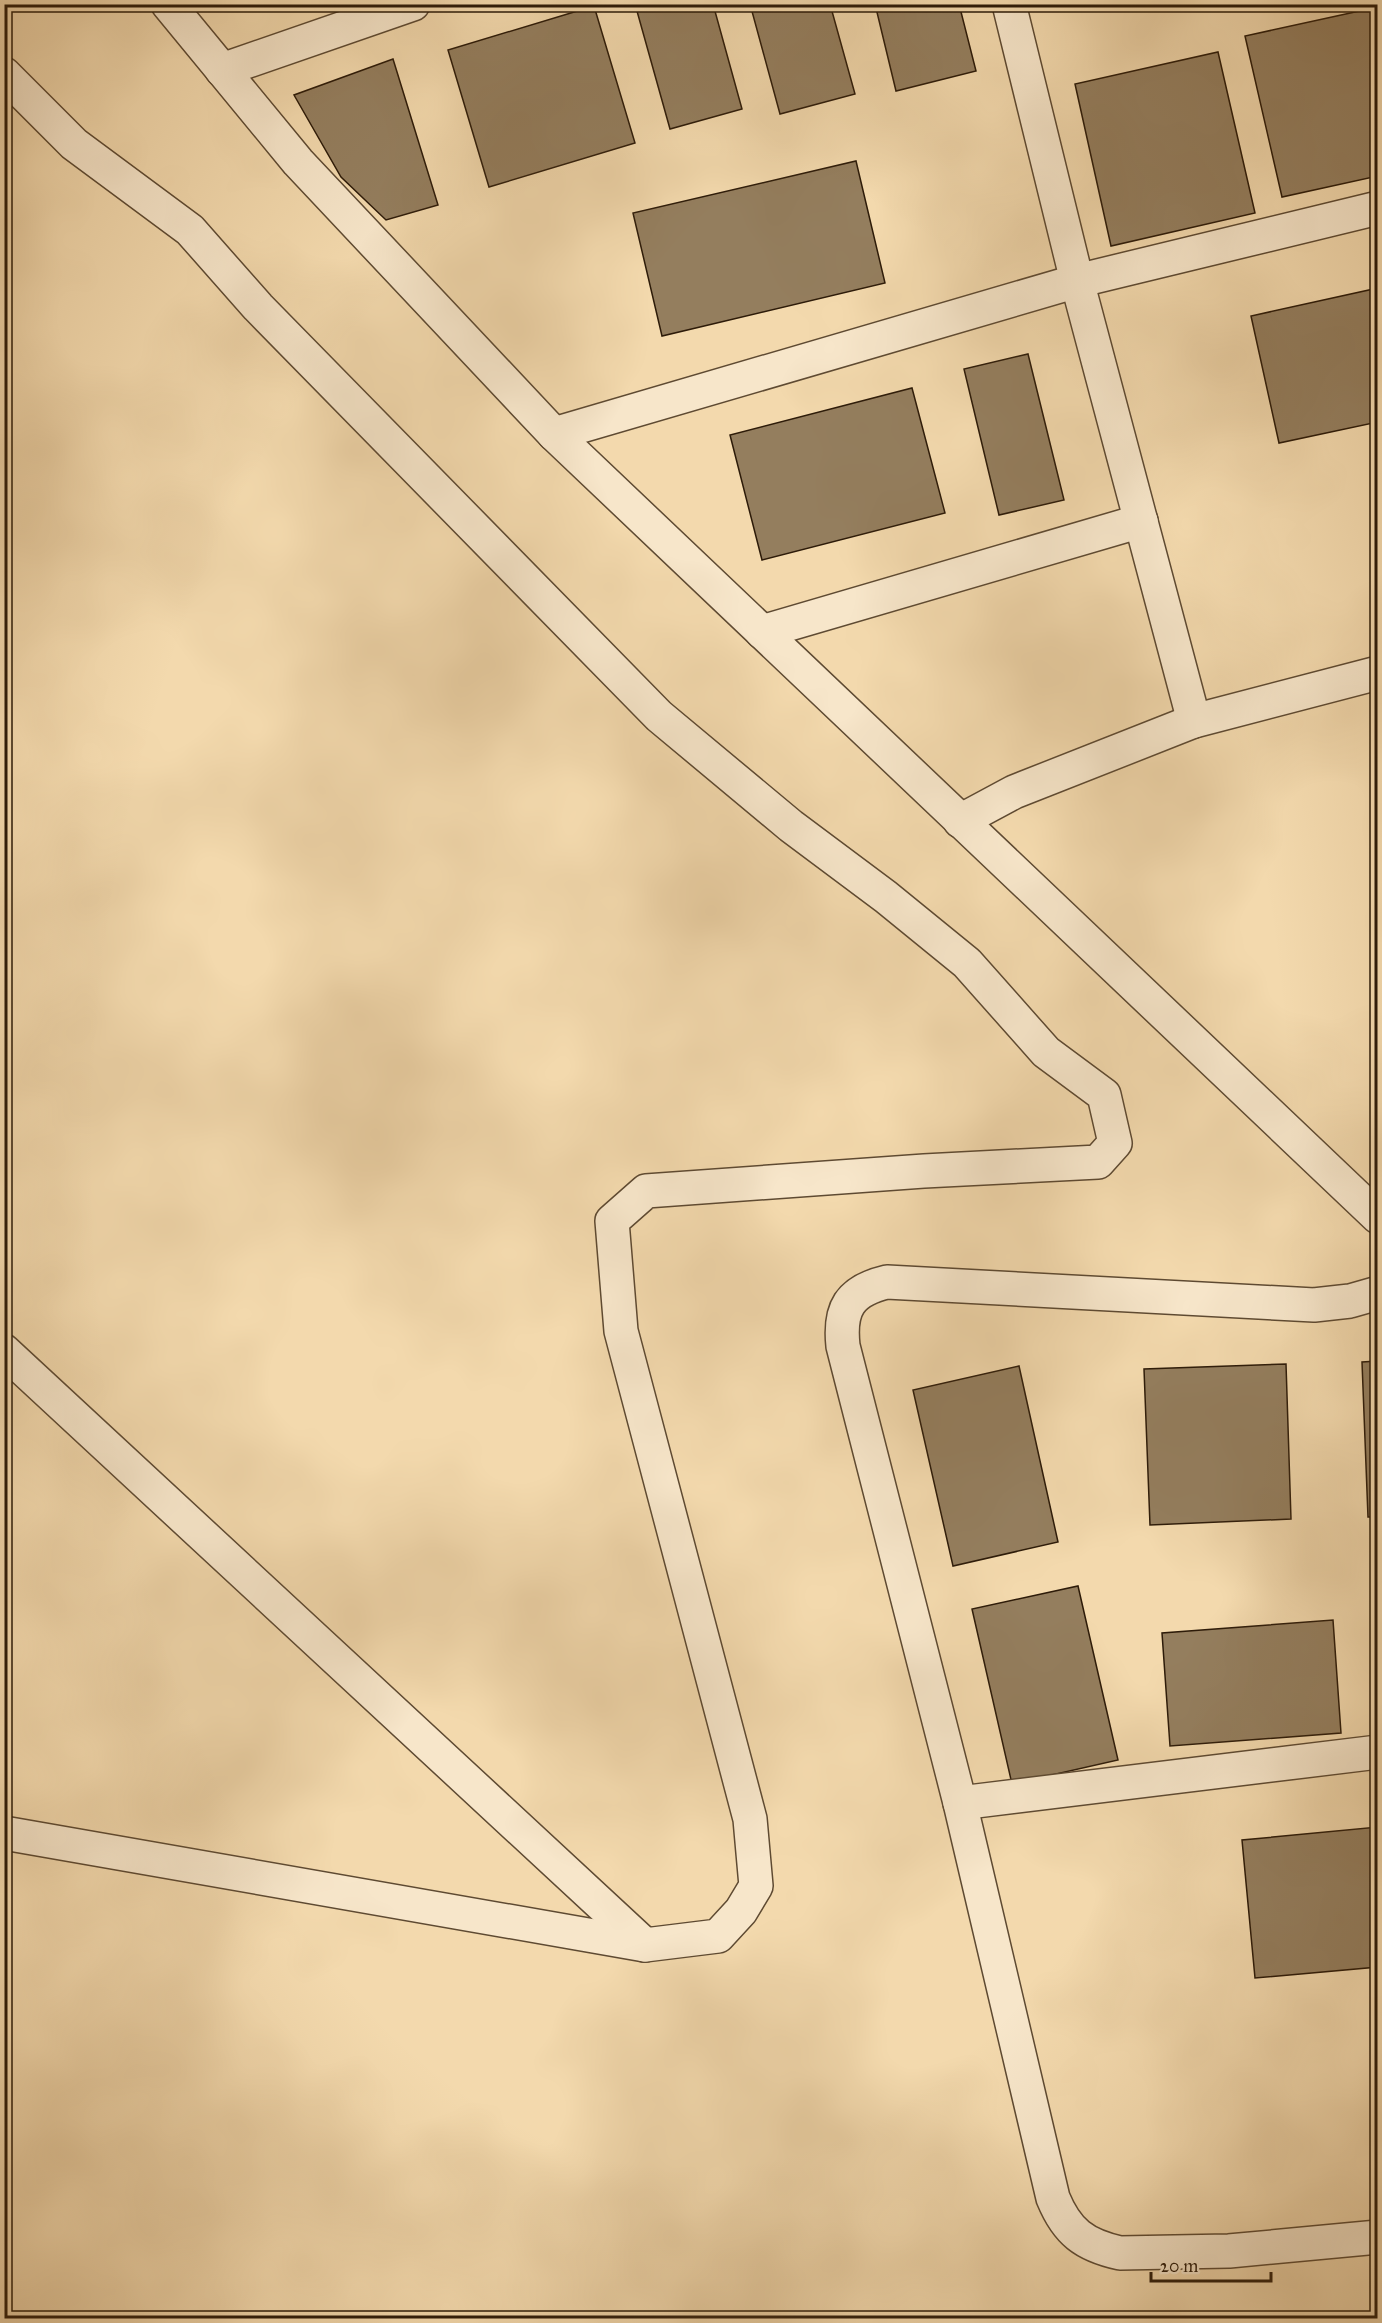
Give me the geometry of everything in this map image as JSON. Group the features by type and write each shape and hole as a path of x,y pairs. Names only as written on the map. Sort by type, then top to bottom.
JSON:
{"street":[{"path":"168,4 298,162 554,434 1377,1217"},
{"path":"222,70 413,4"},
{"path":"1009,4 1077,281 1194,721"},
{"path":"4,74 74,144 190,230 258,307 659,716 791,826 886,897 967,963 1046,1052 1104,1095 1115,1143 1098,1162 924,1171 646,1191 612,1221 621,1331 750,1819 756,1886 741,1911 718,1936 645,1945 4,1833"},
{"path":"554,434 1077,281 1377,208"},
{"path":"762,632 1141,521"},
{"path":"960,820 1014,792 1194,721 1376,678"},
{"path":"1377,1293 1350,1301 1314,1305 887,1282 871,1286 856,1295 846,1308 841,1325 843,1346 960,1803 1053,2198 1060,2215 1070,2229 1084,2241 1102,2249 1120,2253 1229,2251 1377,2237"},
{"path":"4,1351 645,1945"},
{"path":"960,1803 1377,1752"}],"building":[{"path":"635,4 713,4 742,109 670,129"},
{"path":"750,4 830,4 855,94 780,114"},
{"path":"875,4 959,4 976,71 896,91"},
{"path":"594,6 635,143 489,187 448,50"},
{"path":"1378,7 1378,176 1282,197 1245,36"},
{"path":"1218,52 1255,213 1111,246 1075,84"},
{"path":"393,59 438,205 386,220 341,177 294,95"},
{"path":"856,161 885,283 662,336 633,213"},
{"path":"1378,288 1378,422 1279,443 1251,316"},
{"path":"1028,354 1064,500 999,515 964,369"},
{"path":"912,388 945,513 762,560 730,435"},
{"path":"1378,1361 1378,1517 1368,1517 1362,1362"},
{"path":"1286,1364 1291,1519 1150,1525 1144,1369"},
{"path":"1019,1366 1058,1542 953,1566 913,1390"},
{"path":"1078,1586 1118,1760 1012,1784 972,1609"},
{"path":"1333,1620 1341,1733 1170,1746 1162,1633"},
{"path":"1378,1827 1378,1967 1255,1978 1242,1840"}]}
